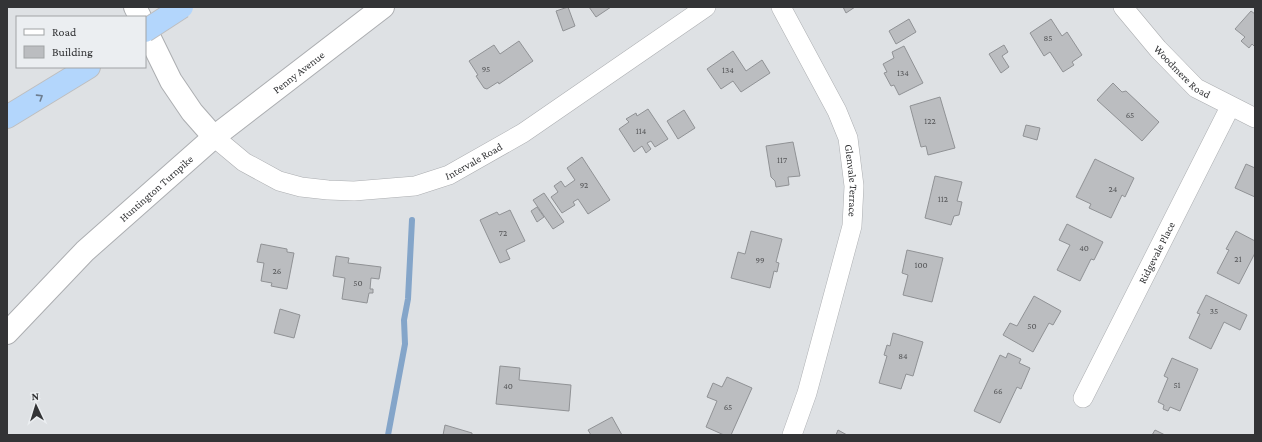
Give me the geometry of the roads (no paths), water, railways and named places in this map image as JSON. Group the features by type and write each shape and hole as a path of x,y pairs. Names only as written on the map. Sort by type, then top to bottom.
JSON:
{"highway":[{"path":"146,28 182,7"},
{"path":"7,117 87,68"}],"main road":[{"path":"135,7 140,16"},
{"name":"Penny Avenue","path":"214,137 383,7"},
{"path":"146,31 171,81 192,112 214,137"},
{"name":"Huntington Turnpike","path":"7,333 85,251 214,137"}],"street":[{"name":"Intervale Road","path":"214,137 244,162 279,181 328,190 354,191 415,186 449,175 523,133 706,7"},
{"name":"Glenvale Terrace","path":"781,7 837,110 848,138 854,186 852,226 807,392 792,435"},
{"name":"Woodmere Road","path":"1123,7 1158,49 1196,88 1230,107 1255,118"},
{"name":"Ridgevale Place","path":"1083,398 1230,107"}],"waterway":[{"path":"388,435 405,344 404,320 408,299 412,220"}]}
